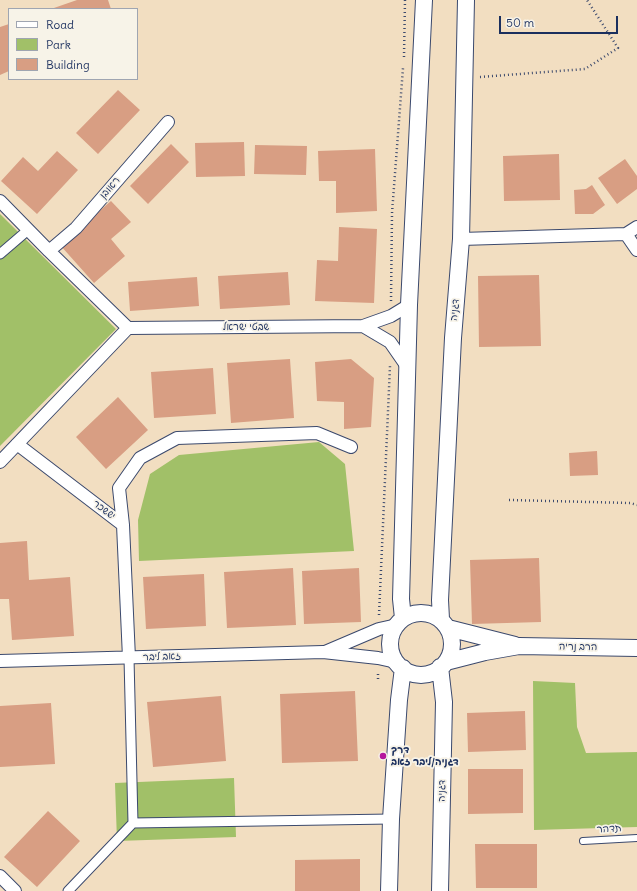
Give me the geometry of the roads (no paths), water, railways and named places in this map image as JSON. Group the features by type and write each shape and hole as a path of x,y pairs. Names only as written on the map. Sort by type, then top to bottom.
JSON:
{"street":[{"path":"400,622 409,305 424,0"},
{"name":"דגניה","path":"444,624 441,592 453,338 461,239 466,0"},
{"name":"ראובן","path":"49,251 76,228 168,122"},
{"path":"0,201 128,328 0,462"},
{"path":"461,239 626,234 637,227"},
{"path":"0,254 28,230"},
{"path":"626,234 637,250"},
{"name":"שבטי ישראל","path":"128,328 363,326 391,316 409,305"},
{"path":"363,326 390,342 408,368"},
{"path":"123,525 119,488 140,458 178,438 317,433 351,447"},
{"name":"יששכר","path":"17,444 123,525 129,658"},
{"path":"424,613 444,624 451,637 452,646 443,665 432,672 422,675 412,673 400,665 392,654 390,645 392,634 400,622 414,614 424,613"},
{"name":"זאב ליבר","path":"323,652 400,622"},
{"name":"הרב נריה","path":"444,624 519,646"},
{"name":"הרב נריה","path":"443,665 485,652 519,646 637,648"},
{"name":"זאב ליבר","path":"0,661 323,652 378,658 400,665"},
{"path":"68,891 133,823 129,658"},
{"path":"389,891 391,819 400,665"},
{"name":"דגניה","path":"440,891 444,702 443,665"},
{"path":"133,823 391,819"},
{"path":"0,876 15,891"}],"lane":[{"name":"תדהר","path":"582,841 637,838"}],"place":[{"name":"דרך דגניה/ליבר זאב","path":"383,756"}]}
